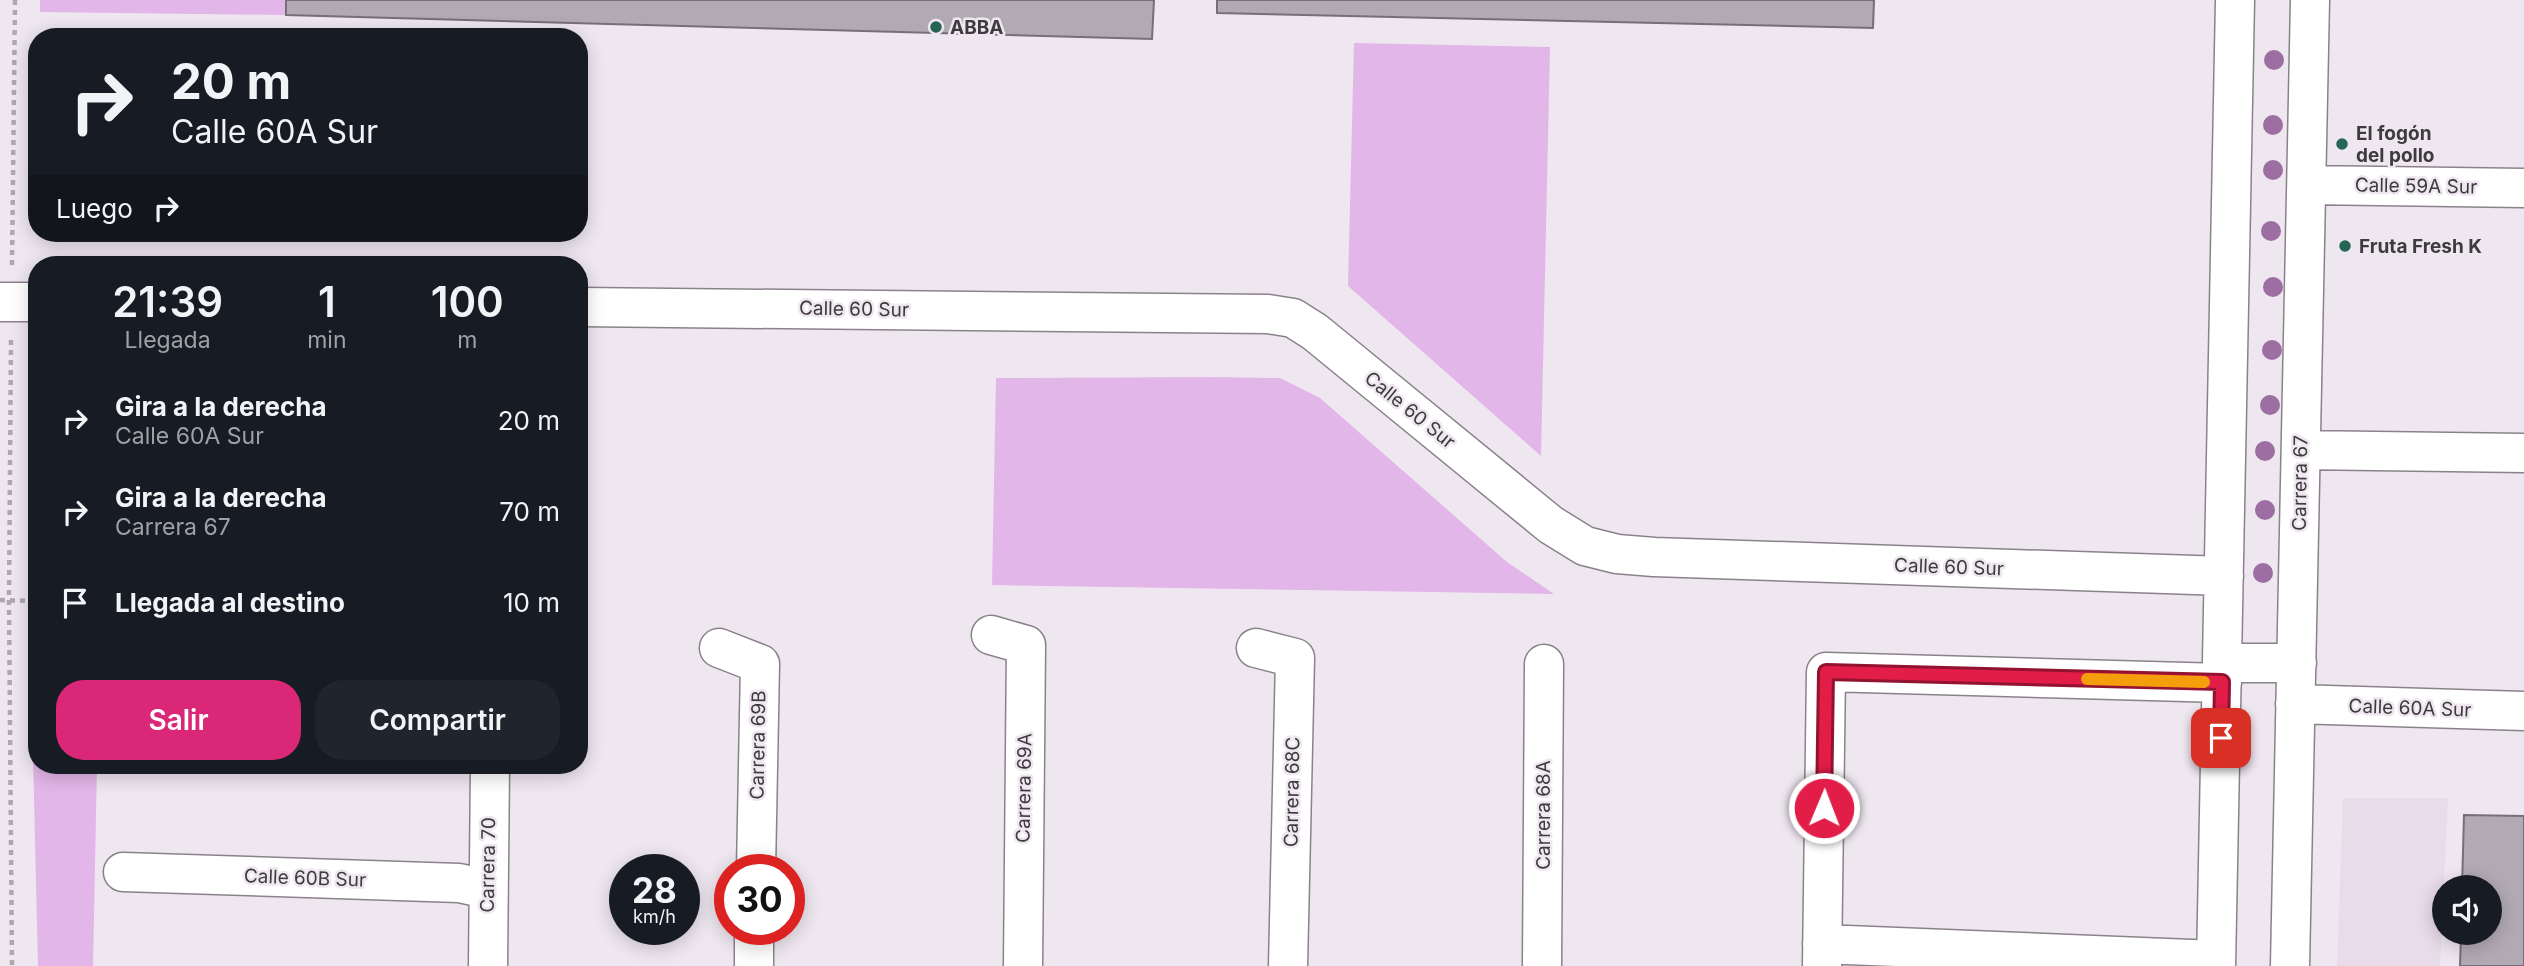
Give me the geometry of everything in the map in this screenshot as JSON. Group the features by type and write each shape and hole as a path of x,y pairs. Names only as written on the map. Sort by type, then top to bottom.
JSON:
{"street":[{"path":"2235,0 2224,576 2222,673 2216,963 1822,955 1826,672 2222,673 2297,663"},
{"name":"Carrera 67","path":"2290,966 2310,0"},
{"name":"Calle 59A Sur","path":"2307,185 2524,188"},
{"name":"Calle 60 Sur","path":"588,307 1268,313 1293,318 1315,332 1551,524 1584,547 1654,558 2224,576"},
{"path":"2301,450 2524,453"},
{"name":"Carrera 69A","path":"991,635 1026,645 1023,966"},
{"name":"Carrera 69B","path":"719,648 760,664 755,854"},
{"name":"Carrera 68C","path":"1256,648 1295,658 1288,966"},
{"name":"Carrera 68A","path":"1542,966 1544,664"},
{"name":"Calle 60A Sur","path":"2295,704 2524,711"},
{"name":"Carrera 70","path":"488,966 490,774"},
{"name":"Calle 60B Sur","path":"123,872 459,883 487,889"},
{"path":"754,945 754,966"}],"path":[{"path":"12,966 9,600 16,302 15,0"},
{"path":"0,600 28,601"}],"shaded area":[{"path":"40,0 286,0 286,15 40,12"},
{"path":"1354,43 1550,47 1541,456 1348,286"},
{"path":"996,378 1280,378 1320,398 1507,562 1554,594 992,585"},
{"path":"33,774 97,774 93,966 38,966"},
{"path":"2343,798 2448,798 2444,875 2432,875 2432,945 2441,945 2440,966 2337,966"}],"building":[{"name":"ABBA","path":"286,0 1154,0 1152,39 286,15"},
{"path":"1217,0 1874,0 1873,28 1217,13"},
{"path":"2464,815 2524,816 2524,966 2460,966 2461,945 2502,945 2502,875 2462,875"}],"slow traffic":[{"path":"2087,679 2204,682"}],"place":[{"name":"ABBA","path":"936,27"},
{"name":"El fogón del pollo","path":"2342,144"},
{"name":"Fruta Fresh K","path":"2345,246"}],"route":[{"path":"1824,808 1826,672 2222,682 2221,738"}]}
